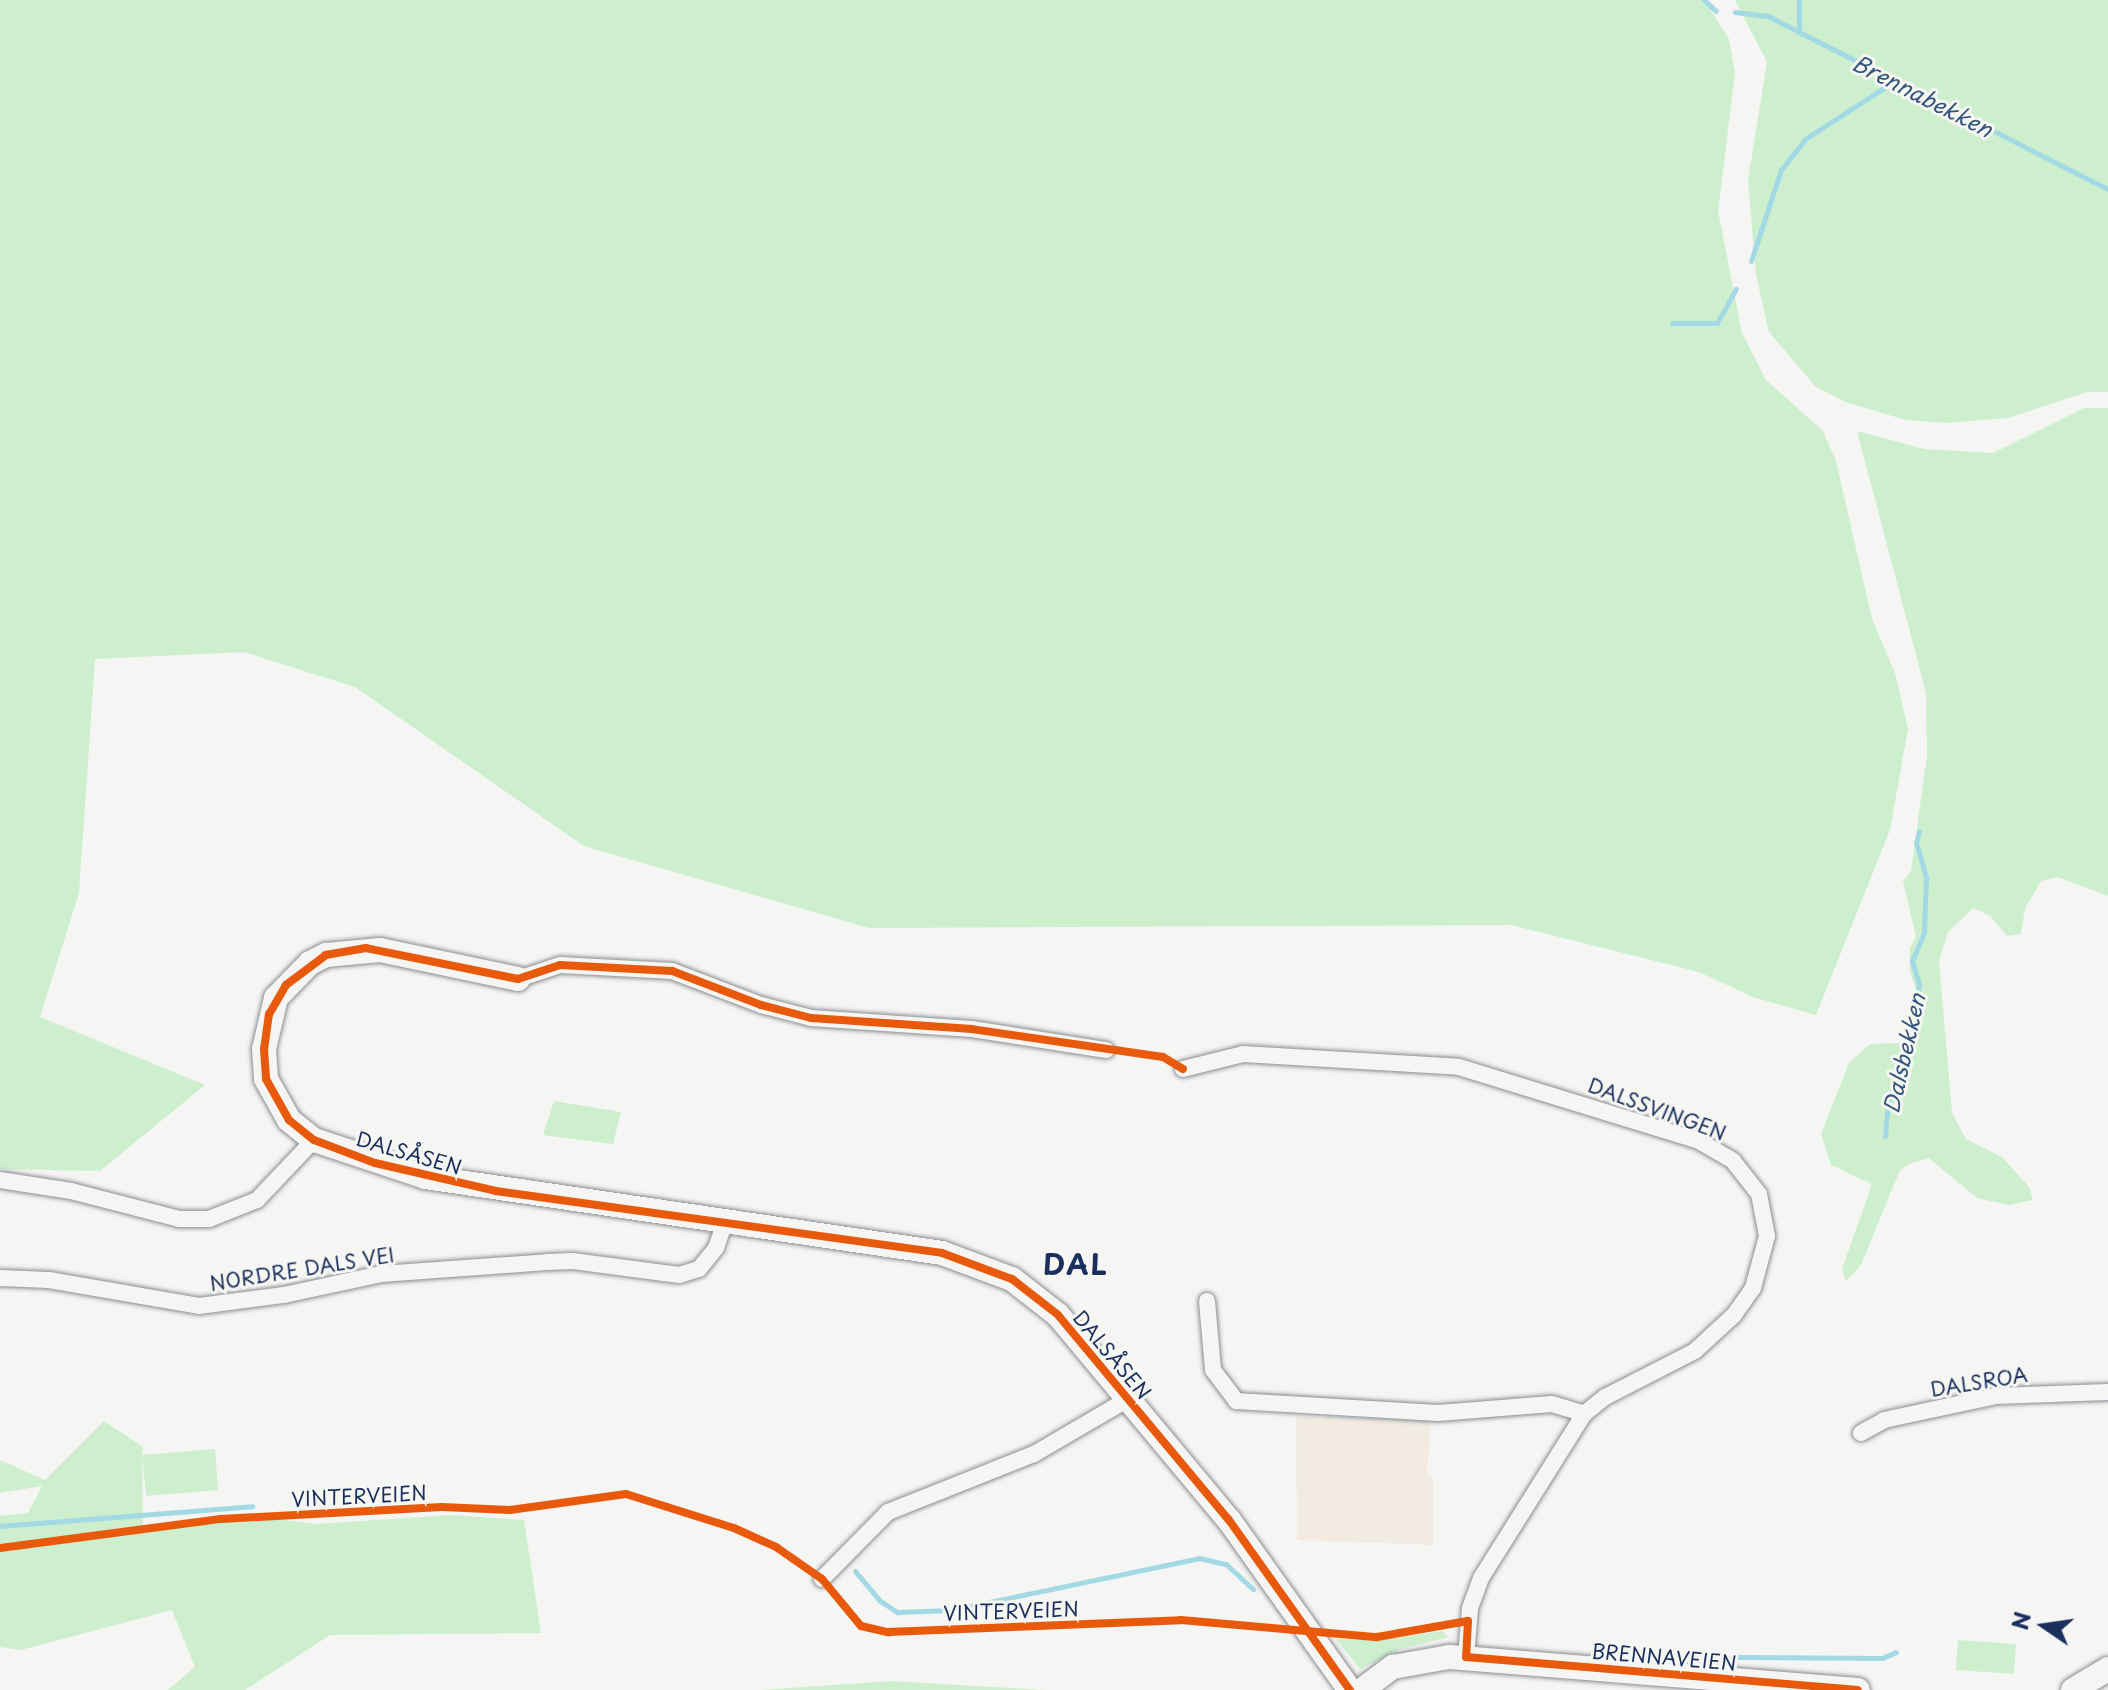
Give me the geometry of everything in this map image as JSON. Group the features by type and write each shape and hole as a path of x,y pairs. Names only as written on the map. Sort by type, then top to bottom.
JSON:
{"street":[{"name":"DALSÅSEN","path":"1106,1050 972,1029 811,1018 761,1005 672,971 560,965 518,979 366,948 341,951 310,963 276,998 264,1049 266,1079 281,1109 314,1140 425,1177 891,1244 980,1264 1028,1289 1058,1315 1270,1573 1350,1690"},
{"name":"DALSSVINGEN","path":"1183,1069 1243,1054 1459,1067 1682,1135 1733,1161 1752,1180 1764,1207 1765,1255 1753,1288 1734,1315 1695,1351 1605,1397 1584,1414 1481,1578 1470,1609 1466,1657"},
{"path":"0,1180 71,1191 179,1219 209,1219 257,1200 314,1140"},
{"name":"NORDRE DALS VEI","path":"0,1278 49,1280 199,1306 284,1295 381,1274 547,1262 679,1275 699,1269 716,1248 725,1222"},
{"path":"1207,1301 1213,1370 1236,1401 1408,1412 1552,1404 1584,1414"},
{"name":"DALSROA","path":"1861,1433 1884,1420 1996,1396 2108,1392"},
{"path":"822,1579 888,1512 1034,1454 1128,1399"},
{"name":"BRENNAVEIEN","path":"1362,1690 1401,1664 1466,1657 1858,1690"},
{"path":"2073,1690 2108,1669"}],"shaded area":[{"path":"1296,1417 1424,1418 1431,1426 1427,1472 1433,1479 1433,1545 1297,1540"}],"green space":[{"path":"0,0 1704,0 1729,39 1735,73 1718,211 1742,333 1766,380 1823,431 1836,461 1872,619 1895,673 1908,729 1890,830 1816,1015 1753,997 1699,972 1511,925 869,928 584,846 355,687 244,652 95,659 79,893 40,1017 205,1085 100,1171 0,1169"},
{"path":"1735,0 2108,0 2108,392 2087,392 2008,418 1947,423 1906,420 1845,402 1815,386 1769,332 1756,275 1748,180 1767,62"},
{"path":"2084,408 2108,408 2108,896 2058,877 2041,881 2025,908 2021,934 2007,936 1990,916 1973,908 1948,932 1939,961 1952,1113 1966,1139 2002,1157 2029,1187 2033,1200 2009,1205 1977,1198 1929,1158 1909,1164 1900,1170 1861,1265 1846,1281 1842,1269 1872,1184 1831,1165 1821,1134 1849,1063 1870,1044 1904,1043 1920,1004 1910,971 1910,948 1916,937 1903,881 1911,871 1927,755 1926,693 1857,431 1924,449 1993,453"},
{"path":"554,1101 621,1112 613,1144 543,1135"},
{"path":"104,1421 143,1447 142,1455 215,1449 218,1490 146,1496 142,1456 143,1531 244,1515 317,1524 450,1515 524,1520 541,1633 330,1635 245,1690 168,1690 195,1667 172,1610 21,1650 0,1647 0,1516 28,1513 42,1486 0,1493 0,1460 45,1480"},
{"path":"1442,1631 1449,1637 1401,1649 1360,1669 1336,1639 1382,1640"},
{"path":"1958,1640 2016,1644 2014,1674 1956,1670"},
{"path":"891,1681 1044,1690 762,1690"}],"waterway":[{"path":"1704,0 1716,11"},
{"path":"1799,0 1799,30"},
{"name":"Brennabekken","path":"1735,12 1768,16 2108,189"},
{"path":"1751,261 1781,170 1805,139 1893,82"},
{"path":"1672,323 1717,323 1736,289"},
{"name":"Dalsbekken","path":"1885,1136 1888,1103 1915,1022 1919,984 1912,961 1924,933 1926,877 1916,843 1919,831"},
{"name":"Dalsbekken","path":"0,1526 252,1506"},
{"name":"Dalsbekken","path":"855,1571 879,1600 897,1612 951,1610 1199,1558 1226,1564 1253,1589"},
{"path":"1732,1657 1882,1658 1896,1652"}],"cycle path":[{"path":"1183,1069 1163,1057 972,1029 811,1018 761,1005 672,971 560,965 518,979 366,948 326,955 286,985 269,1014 264,1049 266,1079 289,1120 314,1140 375,1163 496,1191 942,1253 1012,1279 1058,1315 1229,1520 1350,1690"},
{"name":"VINTERVEIEN","path":"0,1548 221,1519 442,1507 510,1510 626,1494 734,1528 776,1547 822,1579 861,1626 888,1632 1181,1620 1377,1637 1468,1621 1466,1657 1858,1690"}],"district":[{"name":"DAL","path":"1076,1264"}]}
